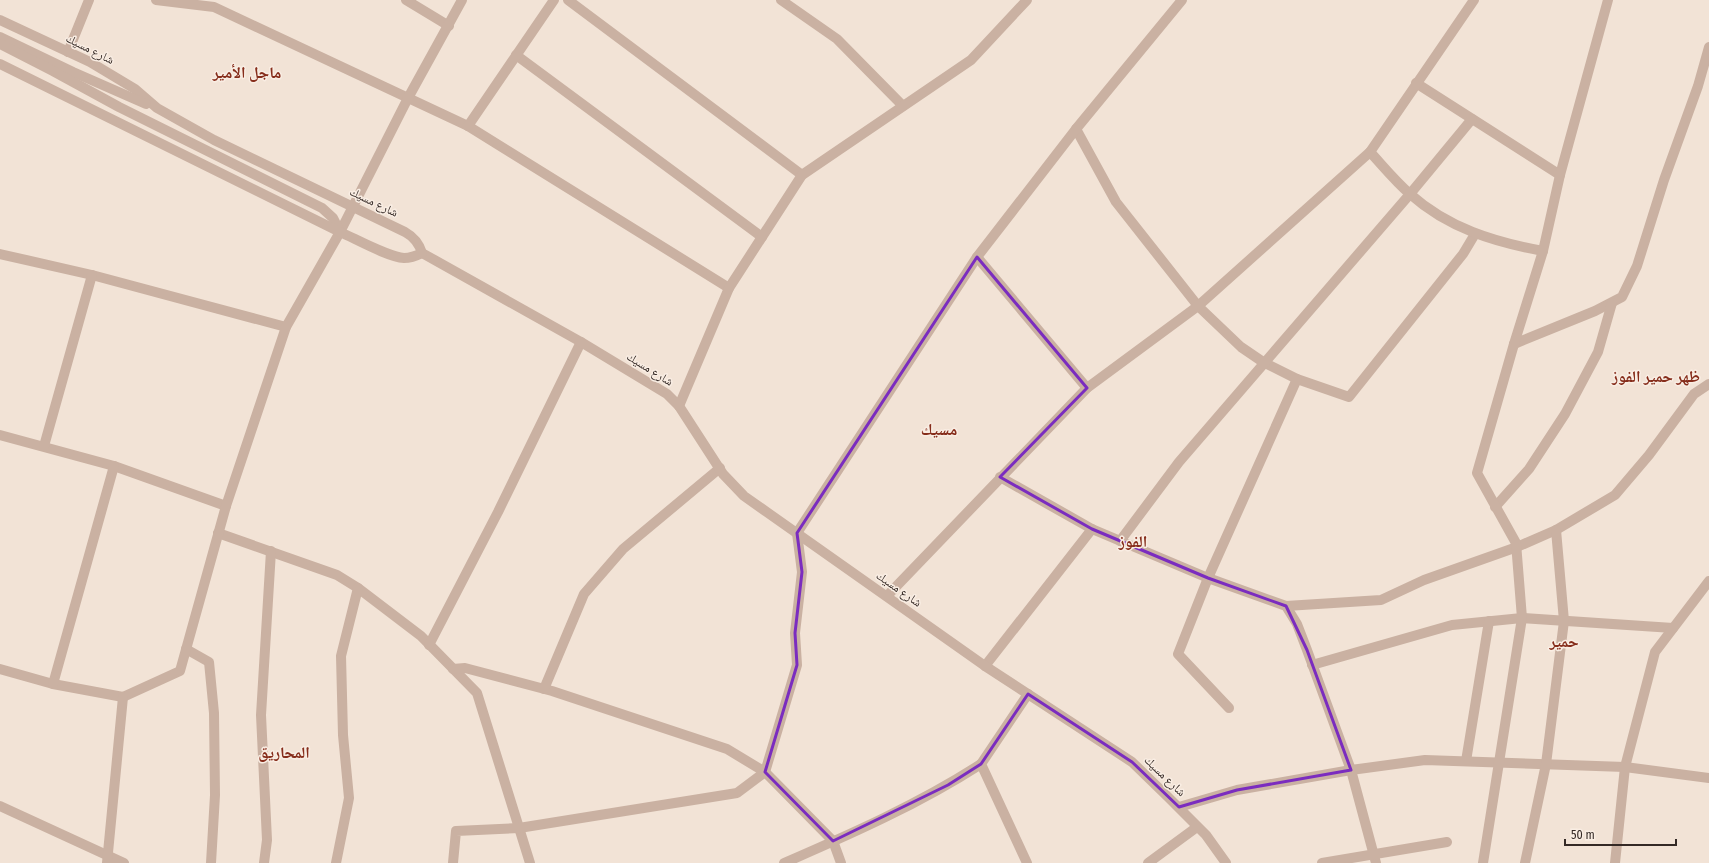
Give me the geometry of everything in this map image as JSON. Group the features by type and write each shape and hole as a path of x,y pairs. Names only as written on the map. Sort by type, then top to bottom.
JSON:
{"street":[{"path":"68,52 89,0"},
{"path":"156,0 214,7 468,126 729,288"},
{"path":"406,0 449,26"},
{"path":"0,670 52,684 123,697 180,672 226,506 286,327 354,206 408,98 462,0"},
{"path":"468,126 554,0"},
{"path":"568,0 802,175"},
{"path":"781,0 837,39 903,106"},
{"path":"679,406 729,288 802,175 971,60 1027,0"},
{"path":"453,863 456,831 519,828 737,793 765,772 797,665 795,633 802,572 797,533 977,257 1076,129 1182,0"},
{"path":"886,596 1087,388 1198,306 1370,152 1474,0"},
{"path":"1483,863 1522,618 1516,543 1477,473 1514,344 1543,251 1560,175 1608,0"},
{"name":"شارع مسيك","path":"0,20 112,74 157,108 214,140 354,206 411,235 419,245 422,253 581,342 667,394 679,406 729,481 744,496 985,666 1132,762 1206,835 1226,863"},
{"path":"0,37 73,72 157,108"},
{"path":"0,44 119,107 322,208 333,218 340,232"},
{"path":"1514,344 1595,311 1622,297 1637,266 1664,180 1698,86 1709,47"},
{"path":"516,55 762,237"},
{"path":"0,64 340,232 398,257 412,257 422,253"},
{"path":"1416,83 1560,175"},
{"path":"1120,541 1179,462 1263,362 1410,194 1472,119"},
{"path":"1076,129 1116,202 1198,306 1241,347 1263,362 1297,379 1349,397 1458,260 1475,234"},
{"path":"1370,152 1410,194 1441,217 1475,234 1508,245 1543,251"},
{"path":"0,254 92,275 286,327"},
{"path":"977,257 1087,388"},
{"path":"44,446 92,275"},
{"path":"1495,507 1529,469 1565,414 1598,352 1612,303"},
{"path":"429,645 498,512 581,342"},
{"path":"1229,708 1178,654 1208,578 1297,379"},
{"path":"1000,477 1092,529 1208,578 1286,606 1381,600 1424,580 1517,547 1556,530 1615,495 1649,454 1694,394 1709,384"},
{"path":"0,435 114,466 226,506"},
{"path":"52,684 114,466"},
{"path":"544,689 584,594 623,549 720,468"},
{"path":"985,666 1092,529"},
{"path":"1525,863 1546,764 1564,621 1556,530"},
{"path":"218,533 337,575 358,588 421,636 477,694 530,863"},
{"path":"264,863 267,840 261,715 271,551"},
{"path":"1615,863 1625,767 1655,652 1709,581"},
{"path":"336,863 349,798 344,735 341,656 358,588"},
{"path":"1286,606 1297,624 1351,770 1375,859"},
{"path":"1312,665 1452,625 1489,621 1522,618 1673,628"},
{"path":"1466,761 1489,621"},
{"path":"186,649 209,662 214,721 215,795 211,863"},
{"path":"453,670 465,668 544,689 726,749 765,772 833,841 841,863"},
{"path":"784,863 948,785 981,764 1028,694"},
{"path":"107,859 123,697"},
{"path":"1179,807 1237,790 1351,770 1425,760 1625,767 1709,778"},
{"path":"981,764 1027,863"},
{"path":"0,806 107,859 124,863"},
{"path":"1148,863 1197,827"},
{"path":"1322,863 1375,859 1447,842"}],"highlighted area":[{"path":"977,257 1087,388 1000,477 1092,529 1208,578 1286,606 1307,650 1351,770 1237,790 1179,807 1132,762 1028,694 981,764 948,785 833,841 765,772 797,665 795,633 802,572 797,533"}],"district":[{"name":"ماجل الأمير","path":"247,72"},
{"name":"ظهر حمير الفوز","path":"1656,376"},
{"name":"مسيك","path":"939,429"},
{"name":"الفوز","path":"1133,541"},
{"name":"حمير","path":"1564,641"},
{"name":"المحاريق","path":"284,752"}]}
